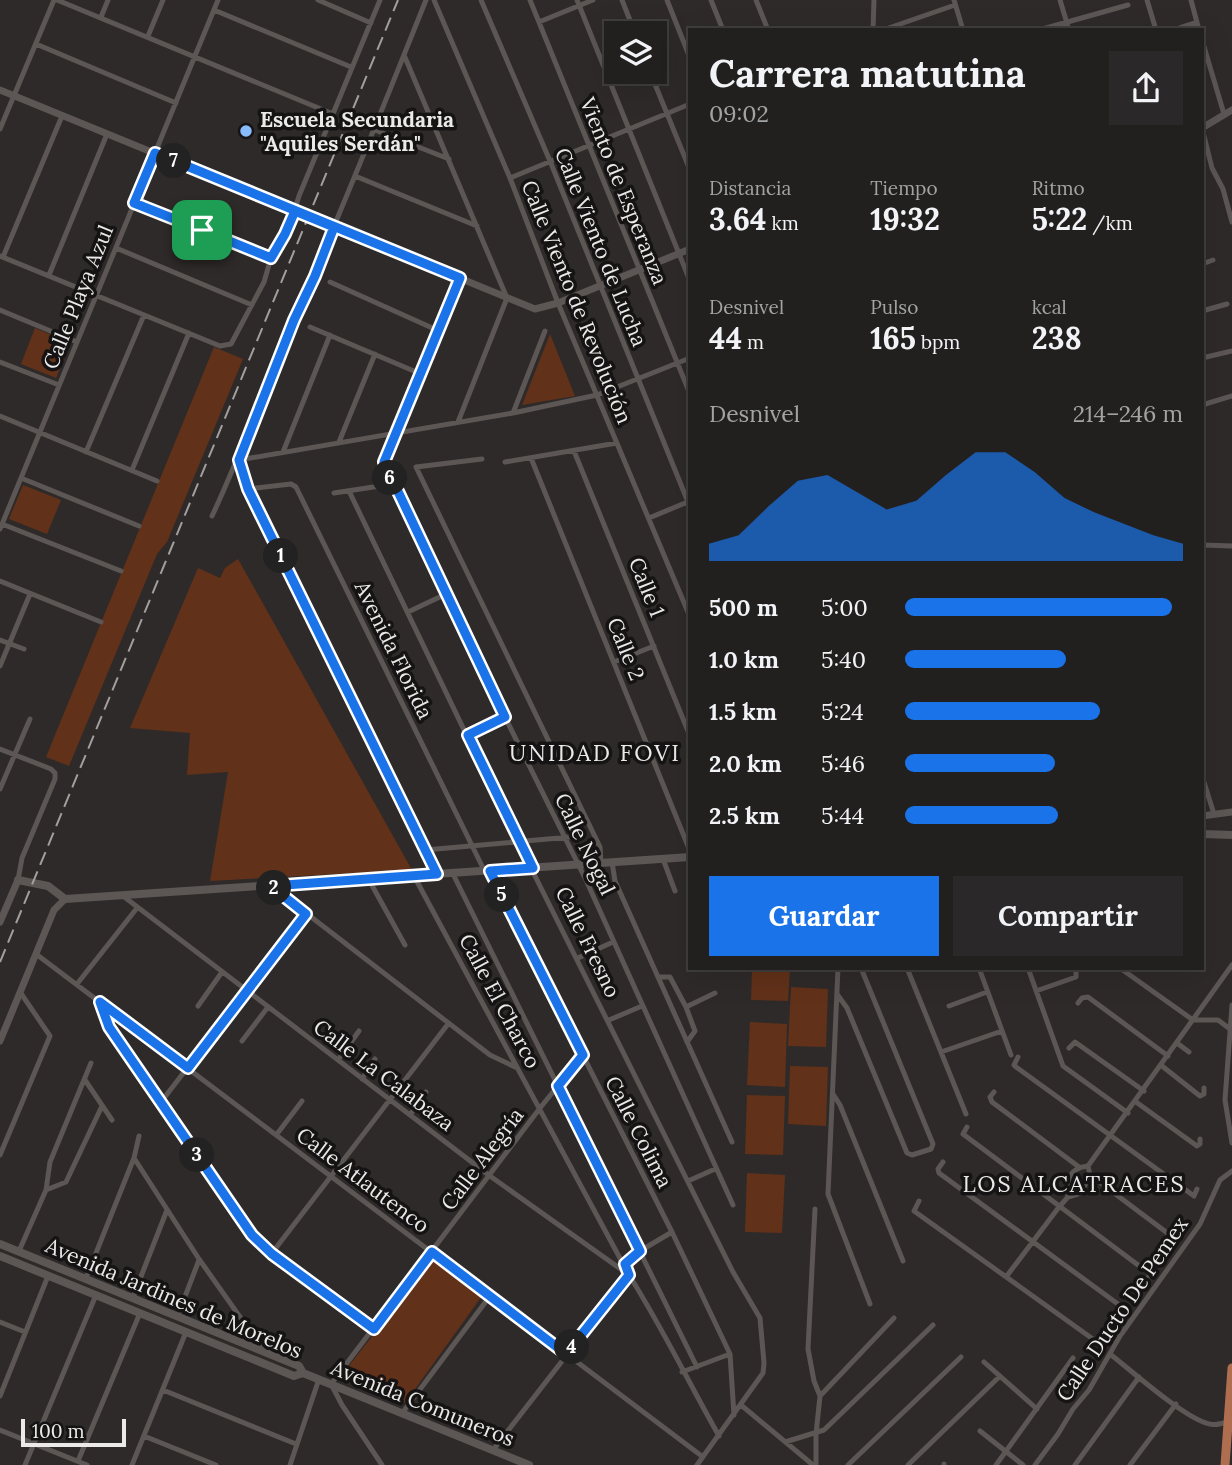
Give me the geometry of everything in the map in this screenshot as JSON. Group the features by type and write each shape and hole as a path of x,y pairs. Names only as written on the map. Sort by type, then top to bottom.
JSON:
{"highway":[{"path":"1225,1465 1232,1368"}],"main road":[{"path":"1204,834 1232,835"},
{"path":"18,880 48,886 65,899 688,857"},
{"name":"Avenida Jardines de Morelos","path":"0,1244 299,1366 303,1373 294,1376 0,1256"},
{"path":"118,1304 123,1293"},
{"name":"Avenida Comuneros","path":"303,1373 529,1465"}],"street":[{"path":"0,129 55,0 333,114"},
{"path":"101,18 108,0"},
{"path":"148,36 163,0"},
{"name":"Calle Playa Azul","path":"1,527 218,0"},
{"path":"318,0 371,23"},
{"path":"62,116 2,257 220,346 231,344 264,282 271,258 295,211 380,0"},
{"path":"212,516 239,460 426,0"},
{"name":"Calle Viento de Revolución","path":"434,0 688,612"},
{"name":"Calle Viento de Lucha","path":"481,0 550,161 688,501"},
{"name":"Viento de Esperanza","path":"530,0 688,389"},
{"path":"539,22 578,3 593,0"},
{"path":"622,0 630,21"},
{"path":"667,0 688,53"},
{"path":"711,0 722,28"},
{"path":"756,0 767,28"},
{"path":"873,28 874,0"},
{"path":"1060,0 1068,28"},
{"path":"1147,0 1155,28"},
{"path":"1191,0 1198,28"},
{"path":"888,28 955,2 962,28"},
{"path":"578,3 688,276"},
{"path":"1047,28 1128,5"},
{"path":"214,10 351,67"},
{"path":"1179,28 1197,22"},
{"path":"36,44 176,103"},
{"path":"1204,46 1228,112 1204,127"},
{"path":"404,55 507,298 458,422"},
{"path":"655,84 688,165"},
{"path":"0,90 535,309 558,303 688,250"},
{"path":"510,178 688,105"},
{"path":"375,130 449,159"},
{"path":"49,275 107,134"},
{"path":"1204,136 1212,168 1223,190 1232,222"},
{"path":"355,176 477,226"},
{"path":"134,203 271,258"},
{"path":"116,248 252,305"},
{"path":"1204,263 1213,260"},
{"name":"Calle Nogal","path":"460,278 384,462 578,865 733,1205"},
{"path":"330,282 439,331"},
{"path":"1204,310 1227,304"},
{"path":"0,310 77,342"},
{"path":"86,452 144,314"},
{"path":"310,327 421,374"},
{"path":"513,413 545,331"},
{"path":"132,470 189,333"},
{"path":"283,452 330,335"},
{"path":"1204,358 1232,351"},
{"path":"339,442 375,354"},
{"path":"239,460 513,413 597,395 688,359"},
{"path":"0,362 59,385"},
{"path":"1204,404 1232,396"},
{"path":"0,416 157,481"},
{"path":"505,462 617,443"},
{"name":"Calle 1","path":"575,451 688,731"},
{"name":"Calle 2","path":"531,458 686,836"},
{"path":"482,459 416,467 600,847 601,863"},
{"path":"239,460 248,489 437,874"},
{"path":"21,478 139,526"},
{"name":"Avenida Florida","path":"248,489 291,484 296,487 473,846 488,871"},
{"path":"334,493 393,484"},
{"name":"Calle Fresno","path":"349,491 518,842 733,1272 760,1318 764,1363 762,1373 741,1405"},
{"path":"649,518 688,503"},
{"path":"1,527 121,571"},
{"path":"1204,545 1232,546"},
{"path":"0,581 101,622"},
{"path":"0,666 30,594"},
{"path":"408,612 446,594"},
{"path":"0,640 24,649"},
{"path":"614,662 654,646"},
{"path":"468,735 505,717"},
{"path":"0,789 30,719"},
{"path":"0,749 55,773 55,779 22,858 18,880 0,922"},
{"path":"1204,782 1214,814"},
{"path":"1204,816 1232,812"},
{"path":"425,850 582,836"},
{"path":"663,859 675,891"},
{"path":"612,862 615,881 732,1142"},
{"name":"Calle Colima","path":"488,871 672,1232 730,1353 734,1415"},
{"path":"453,874 697,1367"},
{"name":"Calle El Charco","path":"414,876 719,1436"},
{"path":"369,880 405,945"},
{"path":"271,886 448,1024 490,1055 516,1067"},
{"name":"Calle La Calabaza","path":"123,896 490,1176 629,1275"},
{"path":"0,1041 54,910 65,899"},
{"path":"77,984 136,908"},
{"path":"161,1102 306,914"},
{"path":"578,958 614,942"},
{"name":"Calle Atlautenco","path":"36,954 704,1457"},
{"path":"1088,1167 1232,965"},
{"path":"838,970 828,1194 870,1304"},
{"path":"836,994 847,1007 910,1155 933,1147 862,970"},
{"path":"908,970 966,1114"},
{"path":"980,970 1011,1055"},
{"path":"1029,970 1063,1066 1128,1113"},
{"path":"1036,991 1076,977 1076,970"},
{"path":"1123,970 1193,1020 1217,1020 1230,1029"},
{"path":"198,1006 222,972"},
{"path":"658,977 666,976 673,981 686,1007 695,1031 687,1042"},
{"path":"0,1155 50,1036 20,992"},
{"path":"948,1006 987,992"},
{"path":"686,1007 715,993"},
{"path":"1078,1003 1082,998 1088,997 1168,1056"},
{"path":"100,1002 109,1027 252,1235 272,1254 374,1329"},
{"path":"1232,1004 1225,1100 1232,1143"},
{"path":"609,1020 642,1006"},
{"path":"242,1041 268,1007"},
{"path":"272,1254 448,1024"},
{"path":"338,1060 359,1031"},
{"path":"941,1052 1002,1031"},
{"path":"1069,1048 1075,1042 1144,1091"},
{"path":"1177,1043 1189,1052"},
{"name":"Calle Alegría","path":"331,1384 583,1055"},
{"path":"1018,1057 1014,1065 1016,1067 1110,1137 1194,1196 1197,1189"},
{"path":"362,1079 375,1059"},
{"path":"19,1251 46,1190 50,1162 92,1063"},
{"path":"1162,1066 1202,1096 1204,1088"},
{"path":"85,1080 112,1120"},
{"path":"410,1115 426,1091"},
{"path":"994,1091 990,1097 992,1102 1079,1167"},
{"path":"832,1093 840,1105 903,1261"},
{"path":"277,1134 302,1101"},
{"path":"1136,1102 1196,1146 1200,1144 1200,1139"},
{"path":"46,1190 66,1182 102,1106"},
{"path":"967,1127 963,1134 1150,1274 1143,1287"},
{"path":"86,1278 134,1158 139,1136"},
{"path":"134,1158 266,1353"},
{"path":"943,1162 938,1169 939,1173 1124,1310 1116,1325"},
{"path":"1068,1197 1066,1182 1072,1171 1079,1167 1088,1167"},
{"path":"1088,1167 1090,1175 1174,1238 1174,1243 1167,1253"},
{"path":"688,1181 715,1169"},
{"name":"Calle Ducto De Pemex","path":"1035,1465 1089,1390 1121,1336 1200,1224 1220,1180 1232,1171"},
{"path":"1006,1277 1059,1207 1068,1197 1081,1193 1090,1175"},
{"path":"919,1201 914,1211 1097,1342 1102,1342 1107,1335"},
{"path":"815,1209 808,1349 814,1381 820,1396 815,1465"},
{"path":"133,1297 167,1210"},
{"path":"625,1264 640,1251 672,1232"},
{"path":"178,1315 200,1259"},
{"path":"494,1450 629,1275"},
{"path":"0,1396 3,1377 48,1276"},
{"path":"25,1465 96,1295"},
{"path":"403,1412 490,1296"},
{"path":"78,1461 139,1313"},
{"path":"820,1396 894,1318"},
{"path":"0,1322 25,1332"},
{"path":"785,1442 824,1430 933,1325"},
{"path":"132,1465 186,1332"},
{"path":"682,1372 730,1353"},
{"path":"1110,1354 1204,1423 1214,1425 1228,1422"},
{"path":"848,1465 961,1357"},
{"path":"996,1465 1073,1358"},
{"path":"984,1362 1037,1409"},
{"path":"908,1465 1000,1376"},
{"path":"1075,1465 1139,1377"},
{"path":"290,1465 319,1379"},
{"path":"331,1384 382,1465"},
{"path":"163,1390 296,1444"},
{"path":"1130,1465 1176,1404"},
{"path":"697,1465 741,1405 815,1465"},
{"path":"0,1430 87,1465"},
{"path":"980,1431 1023,1465"},
{"path":"144,1436 216,1465"}],"shaded area":[{"path":"35,328 70,343 56,378 21,364"},
{"path":"550,334 575,396 522,405"},
{"path":"214,347 243,359 167,542 157,554 69,766 46,757"},
{"path":"23,485 61,500 47,534 9,519"},
{"path":"238,559 412,870 210,881 228,772 187,775 190,733 130,728 198,568 220,578 225,568"},
{"path":"752,970 790,970 788,1001 751,1000"},
{"path":"791,987 828,989 826,1047 788,1046"},
{"path":"750,1022 787,1024 785,1087 747,1085"},
{"path":"790,1066 828,1067 826,1126 788,1124"},
{"path":"747,1095 785,1096 783,1155 745,1154"},
{"path":"747,1173 785,1175 782,1233 745,1232"},
{"path":"433,1258 482,1296 405,1403 341,1376"}],"railway":[{"path":"0,962 398,0"}],"place":[{"name":"Escuela Secundaria \"Aquiles Serdán\"","path":"246,131"}],"district":[{"name":"UNIDAD FOVI","path":"595,752"},
{"name":"LOS ALCATRACES","path":"1074,1183"}],"route":[{"path":"155,153 460,278 384,462 505,717 468,735 533,868 490,871 583,1055 558,1086 640,1251 625,1264 629,1275 566,1354 432,1252 374,1329 272,1254 252,1235 109,1027 100,1002 188,1068 306,914 271,886 437,874 248,489 239,460 334,227 295,211 271,258 202,230 134,203 155,153"}]}
